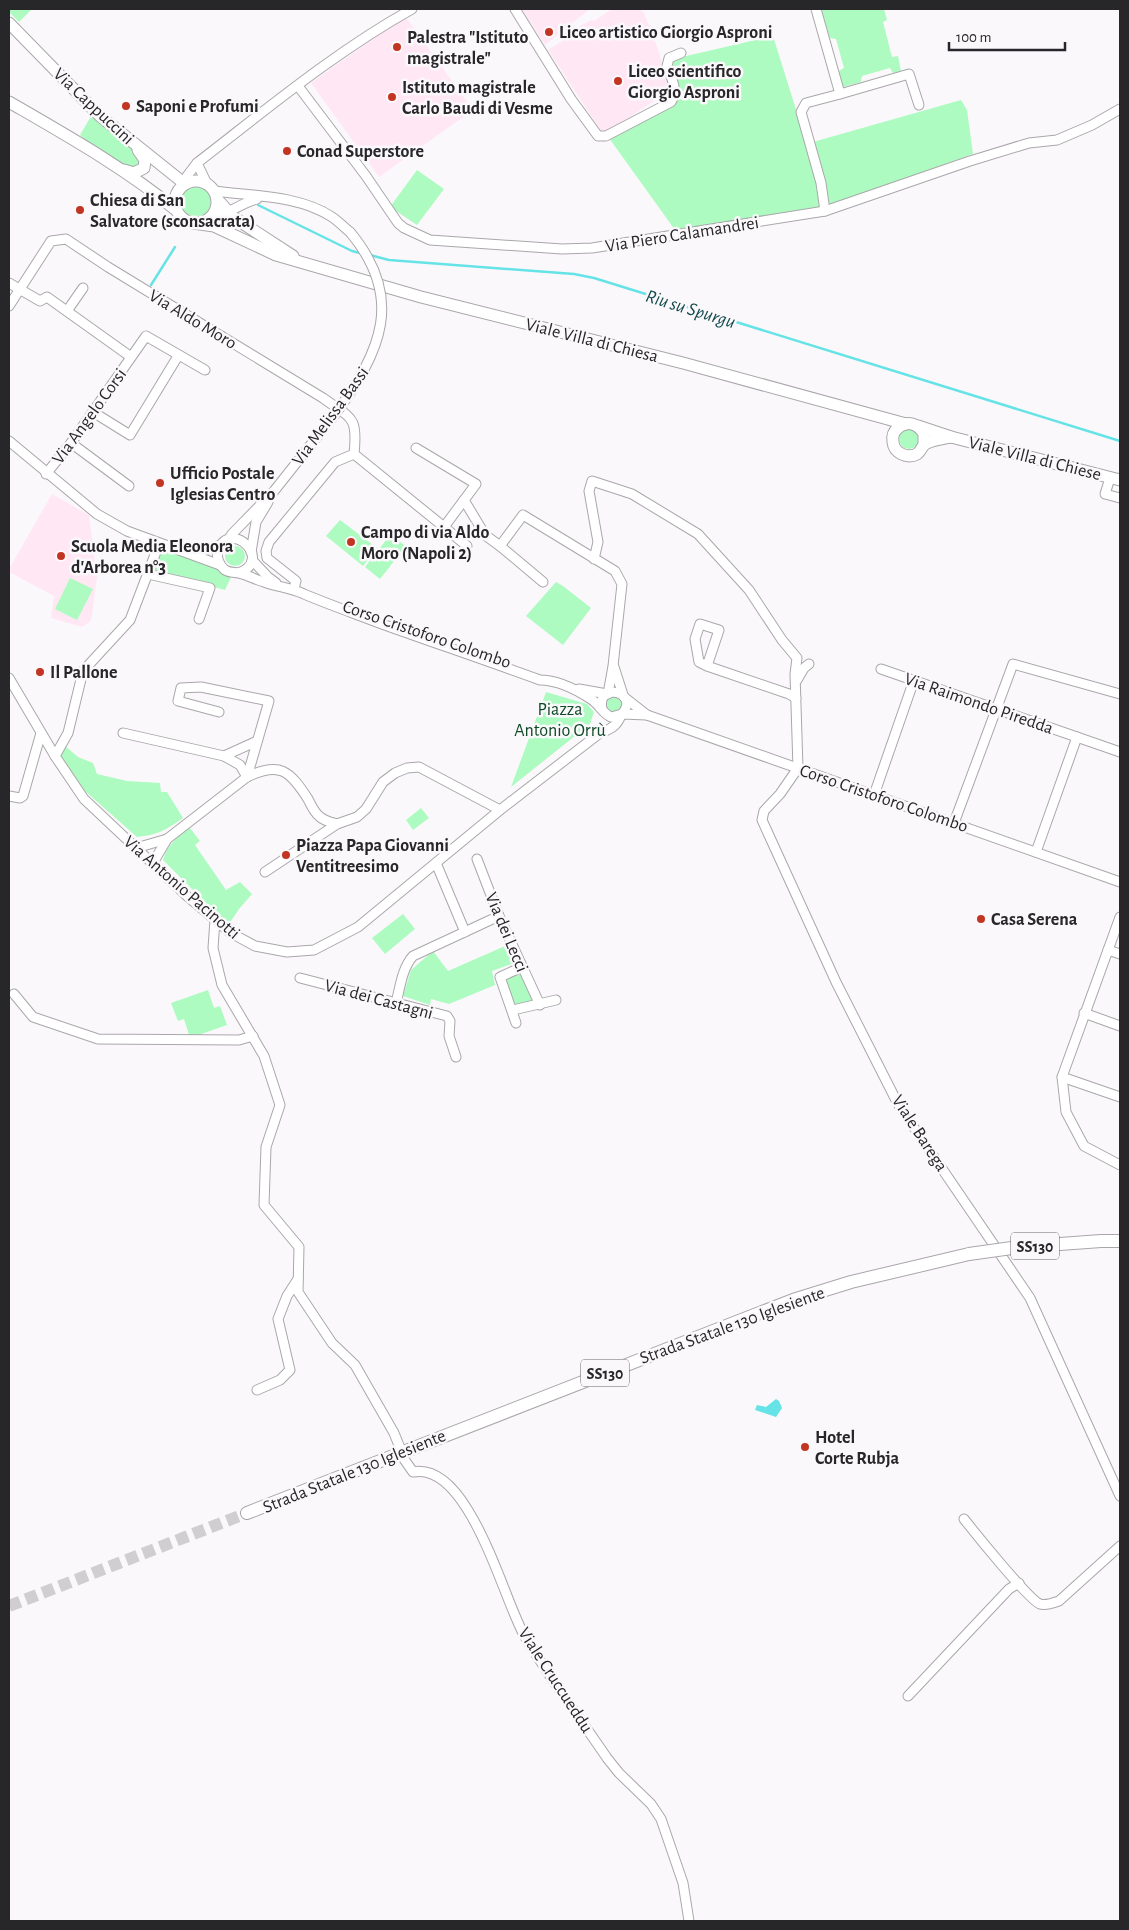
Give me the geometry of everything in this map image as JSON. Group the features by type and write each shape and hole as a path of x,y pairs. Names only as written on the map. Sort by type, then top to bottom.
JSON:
{"highway":[{"name":"Strada Statale 130 Iglesiente","path":"247,1513 793,1300 869,1277 969,1254 1019,1247 1120,1241"}],"main road":[{"name":"Via Cappuccini","path":"9,23 100,116 186,184"},
{"path":"9,102 90,149 149,188 183,218 193,223 202,222 215,211 213,191 198,181 186,184 176,196 176,210"},
{"path":"118,169 134,173 144,168 145,160 133,143"},
{"name":"Viale Villa di Chiesa","path":"213,191 228,212 237,220 303,262"},
{"name":"Viale Villa di Chiesa","path":"193,223 214,226 276,254 421,297 683,363 950,436"},
{"path":"882,418 894,433"},
{"path":"906,424 901,425 894,433 893,444 895,449 904,455 914,455 922,449 924,434 918,426"},
{"path":"924,444 950,436"},
{"name":"Viale Villa di Chiese","path":"950,436 1115,479"}],"street":[{"path":"186,184 187,176 197,162 322,66 376,29 411,9"},
{"path":"515,9 571,99 598,136 606,136 672,102 675,91 667,62 669,58 681,53"},
{"path":"816,9 840,94"},
{"path":"825,211 821,183 801,112 806,103 910,74 919,105"},
{"name":"Via Piero Calamandrei","path":"298,86 366,176 398,223 404,228 430,240 562,249 592,248 825,211 970,161 1030,143 1057,140 1092,125 1120,108"},
{"path":"197,162 213,191"},
{"name":"Via Melissa Bassi","path":"213,191 287,199 332,217 350,232 364,249 375,272 382,302 382,321 369,364 336,413 274,491 225,542"},
{"name":"Via Melissa Bassi","path":"209,218 228,212 245,201 262,197"},
{"name":"Via Aldo Moro","path":"19,290 51,242 66,239 108,267 317,394 351,418 356,433 354,454"},
{"path":"9,283 40,301 47,297 131,357"},
{"path":"68,311 84,288"},
{"path":"9,306 19,290"},
{"name":"Via Angelo Corsi","path":"46,474 71,443 146,336 178,356"},
{"path":"92,412 130,435 178,356 205,370"},
{"name":"Corso Cristoforo Colombo","path":"9,441 46,474 97,514 127,531 159,544 220,564 227,572 238,573 299,592 446,647 540,680 548,680 568,687 591,699 612,717 647,715"},
{"path":"71,443 129,486"},
{"path":"416,448 476,484 444,527"},
{"name":"Corso Cristoforo Colombo","path":"9,450 22,453"},
{"path":"299,592 296,581 267,558 266,551 269,542 335,462 354,454 467,546"},
{"path":"1115,479 1105,494 1120,498"},
{"path":"594,559 598,542 589,491 592,481 632,494 698,534 751,594 782,640 797,658 795,674 797,680 798,768"},
{"name":"Via Melissa Bassi","path":"252,556 256,522 274,491"},
{"path":"464,500 485,535 543,582"},
{"path":"500,546 523,515 615,571 622,584 614,666 607,694 602,701 605,722 600,733"},
{"name":"Corso Cristoforo Colombo","path":"185,552 202,551 238,539 248,544 252,556 268,577 280,586"},
{"path":"220,564 217,554 225,542"},
{"path":"55,756 68,733 84,671 130,620 159,544"},
{"path":"238,573 246,569 252,556"},
{"path":"148,574 210,588 199,619"},
{"path":"707,666 719,630 700,624 695,639 699,662 707,666 789,694 796,698"},
{"path":"797,680 804,668 809,664"},
{"path":"954,823 998,709 1013,664 1120,694"},
{"path":"614,666 626,708 622,715"},
{"name":"Via Raimondo Piredda","path":"881,669 1120,752"},
{"name":"Via Antonio Pacinotti","path":"9,678 55,756 84,799 230,933 255,946 287,952 314,950 358,927 500,810 600,733 618,723 622,715"},
{"path":"874,795 914,680"},
{"path":"219,712 178,700 181,688 201,687 269,701 248,777"},
{"name":"Corso Cristoforo Colombo","path":"568,687 607,694 617,692 647,715 1120,882"},
{"path":"9,796 20,798 23,796 41,733"},
{"path":"123,733 224,756 240,765 248,777"},
{"path":"1036,852 1077,737"},
{"path":"224,756 257,740"},
{"path":"265,872 337,824 357,817 366,809 383,782 395,773 408,768 420,767 500,810"},
{"path":"153,863 168,839 248,777 260,771 273,768 287,773 297,782 318,816 326,821 337,824"},
{"name":"Viale Barega","path":"798,768 780,794 764,811 762,820 836,982 898,1104 1030,1298 1120,1496"},
{"path":"136,848 168,839"},
{"name":"Via dei Lecci","path":"477,859 499,916 540,1005"},
{"path":"436,863 465,932"},
{"path":"396,1003 403,973 413,956 499,916"},
{"path":"1120,917 1062,1077 1066,1112 1084,1146 1120,1165"},
{"path":"215,920 213,948 222,985 264,1056 280,1105 266,1147 264,1206 299,1247 298,1292 332,1343 355,1365 400,1448"},
{"path":"1108,950 1120,954"},
{"path":"516,1023 500,977 522,968"},
{"name":"Via dei Castagni","path":"300,978 446,1016 450,1021 449,1036 456,1057"},
{"path":"14,994 34,1017 98,1039 239,1040 253,1036"},
{"path":"513,1010 556,1000"},
{"path":"1084,1013 1120,1026"},
{"path":"1062,1077 1120,1097"},
{"path":"257,1390 280,1380 290,1370 278,1318 287,1296 298,1279"},
{"name":"Viale Cruccueddu","path":"404,1458 413,1472 422,1470 429,1472 457,1495 465,1505 477,1524 523,1632 540,1661 607,1758 619,1773 651,1804 661,1819 683,1883 689,1921"},
{"path":"964,1519 1038,1604 1047,1605 1059,1602 1120,1546"},
{"path":"908,1696 1009,1589 1018,1583"}],"shaded area":[{"name":"Liceo scientifico Giorgio Asproni","path":"522,9 590,9 571,24 576,28 591,20 594,21 612,9 640,9 644,13 659,52 670,91 603,134 548,50 574,33 569,26 545,45"},
{"name":"Istituto magistrale Carlo Baudi di Vesme","path":"405,16 473,110 379,177 311,83"},
{"path":"52,494 89,515 97,578 91,621 82,627 51,618 54,596 9,572"}],"green space":[{"path":"9,9 32,9 19,22 9,12"},
{"path":"821,9 884,9 887,20 883,22 892,57 898,56 901,71 893,73 890,68 862,76 861,82 843,87 839,71 844,68 836,39 830,38"},
{"path":"773,36 817,177 821,205 819,209 675,230 609,138 676,103 679,91 670,62 682,57"},
{"path":"961,100 967,110 973,154 828,206 813,142"},
{"path":"93,113 133,146 142,159 139,166 133,170 119,163 98,150 80,135"},
{"path":"417,170 444,189 417,225 390,207"},
{"path":"196,187 207,191 211,202 207,213 196,217 185,213 181,202 185,191"},
{"path":"909,429 916,432 919,439 916,446 909,449 902,446 899,439 902,432"},
{"name":"Campo di via Aldo Moro (Napoli 2)","path":"340,520 377,548 363,566 326,536"},
{"name":"Campo di via Aldo Moro (Napoli 2)","path":"390,535 406,546 380,579 365,567"},
{"path":"235,546 242,549 245,556 242,563 235,566 228,563 225,556 228,549"},
{"path":"161,547 219,566 232,575 225,590 152,571"},
{"path":"70,578 93,589 77,620 55,609"},
{"path":"556,582 591,608 563,645 526,616"},
{"name":"Piazza Antonio Orrù","path":"546,692 587,704 594,712 590,724 511,787"},
{"path":"613,695 623,700 622,711 609,713 604,701"},
{"path":"65,746 78,757 93,763 97,774 127,781 160,783 161,792 167,792 183,818 162,831 137,837 77,784 58,756"},
{"path":"421,808 429,818 413,830 406,820"},
{"path":"190,828 200,841 195,845 226,890 240,882 252,894 229,924 163,860 173,842"},
{"path":"403,914 415,929 385,954 372,938"},
{"path":"505,946 514,963 492,971 495,985 449,1004 431,999 430,1005 403,996 411,970 433,951 448,971"},
{"path":"521,971 534,1000 514,1007 504,978"},
{"path":"208,990 214,1008 220,1006 227,1025 190,1038 184,1019 178,1021 171,1003"}],"water":[{"path":"776,1399 782,1408 776,1417 755,1410 757,1405 766,1407"}],"waterway":[{"name":"Riu su Spurgu","path":"258,205 352,251 360,253"},
{"name":"Riu su Spurgu","path":"151,285 175,247"},
{"name":"Riu su Spurgu","path":"370,255 389,260 574,274 594,278 1120,441"}],"tunnel":[{"path":"9,1606 247,1513"}],"place":[{"name":"Liceo artistico Giorgio Asproni","path":"549,32"},
{"name":"Palestra \"Istituto magistrale\"","path":"397,47"},
{"name":"Liceo scientifico Giorgio Asproni","path":"618,81"},
{"name":"Istituto magistrale Carlo Baudi di Vesme","path":"392,97"},
{"name":"Saponi e Profumi","path":"126,106"},
{"name":"Conad Superstore","path":"287,151"},
{"name":"Chiesa di San Salvatore (sconsacrata)","path":"80,210"},
{"name":"Ufficio Postale Iglesias Centro","path":"160,483"},
{"name":"Campo di via Aldo Moro (Napoli 2)","path":"351,542"},
{"name":"Scuola Media Eleonora d'Arborea n°3","path":"61,556"},
{"name":"Il Pallone","path":"40,672"},
{"name":"Piazza Papa Giovanni Ventitreesimo","path":"286,855"},
{"name":"Casa Serena","path":"981,919"},
{"name":"Hotel Corte Rubja","path":"805,1447"}]}
